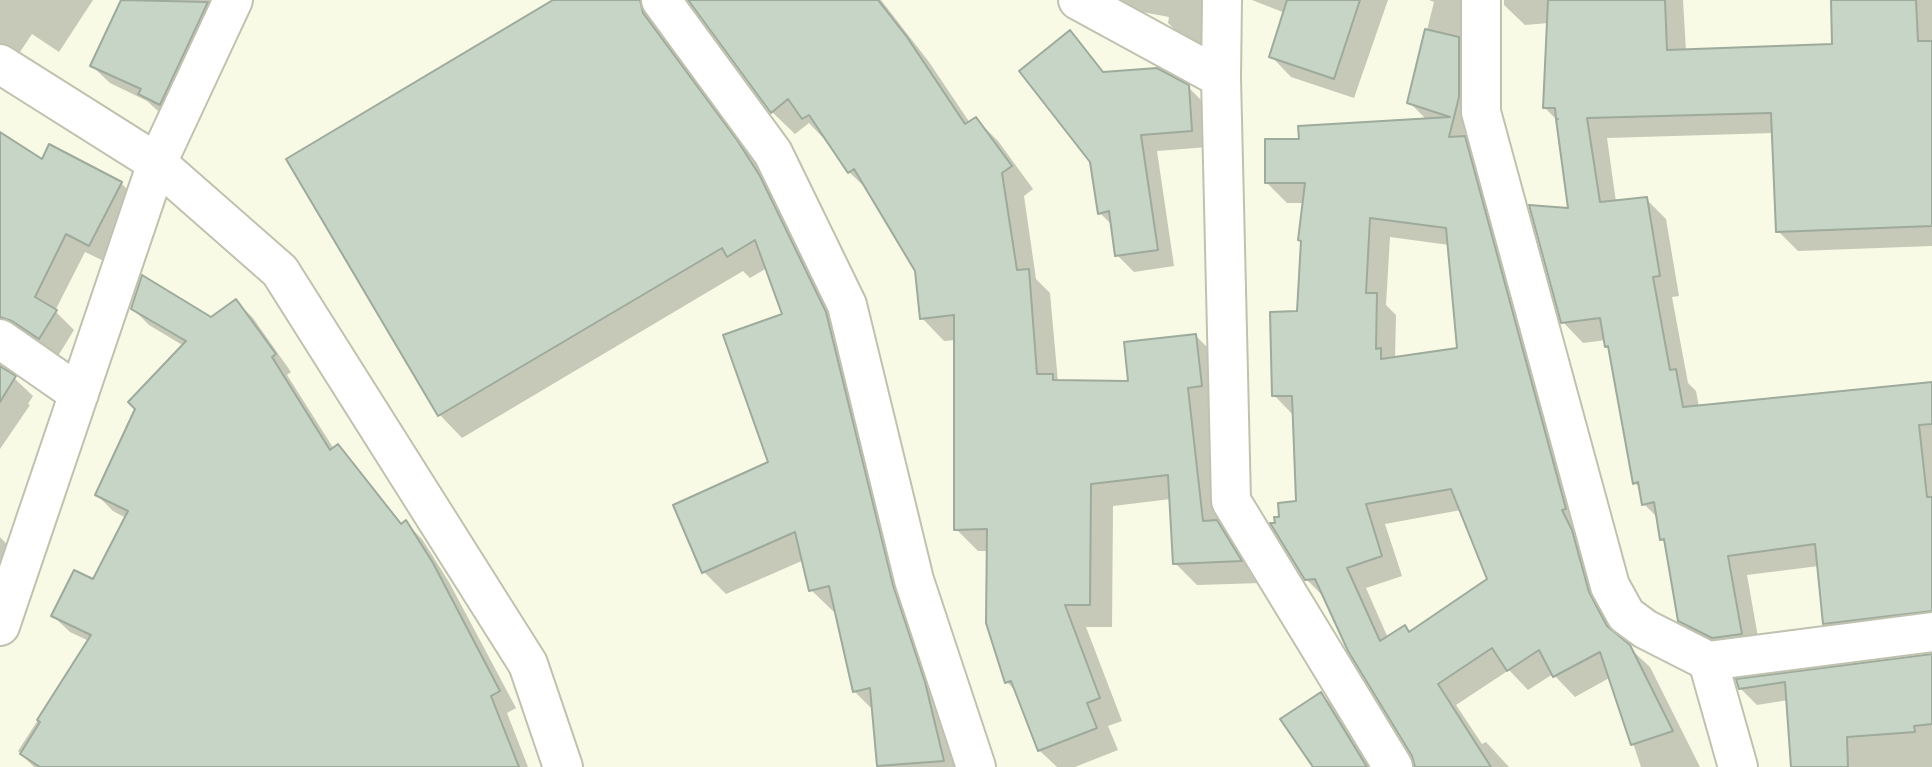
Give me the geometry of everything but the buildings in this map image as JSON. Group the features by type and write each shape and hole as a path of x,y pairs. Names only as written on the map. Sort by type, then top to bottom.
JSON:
{"street":[{"path":"0,626 157,163 233,0"},
{"path":"661,0 773,153 847,305 914,580 976,767"},
{"path":"1078,0 1221,78"},
{"path":"1222,0 1221,78 1231,501 1393,767"},
{"path":"1481,0 1481,112 1609,586 1626,615 1645,629 1708,661 1932,632"},
{"path":"0,64 157,163 280,271 528,664 563,767"},
{"path":"0,339 79,394"},
{"path":"1708,661 1738,767"}]}
